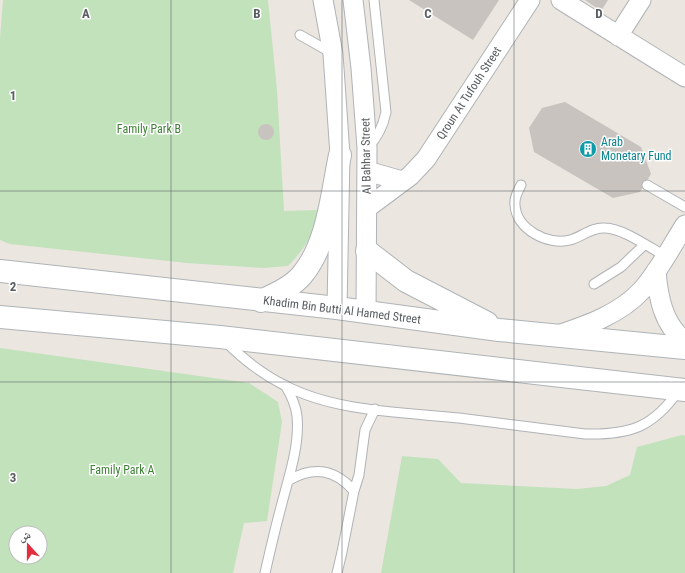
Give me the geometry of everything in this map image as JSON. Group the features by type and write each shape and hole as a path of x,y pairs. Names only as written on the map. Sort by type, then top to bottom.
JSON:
{"street":[{"path":"323,0 333,54 340,155 337,308"},
{"name":"Al Bahhar Street","path":"353,0 362,68 367,148 366,312"},
{"name":"Qroun At Tufouh Street","path":"367,208 416,170 426,159 530,0"},
{"path":"560,0 685,77"},
{"path":"618,36 641,0"},
{"path":"261,301 277,294 302,275 320,246 340,155"},
{"path":"367,171 402,181"},
{"path":"558,335 581,328 624,306 641,290 661,263 685,225"},
{"path":"367,251 406,281 499,330"},
{"path":"661,263 658,290 662,308 670,325 685,341"},
{"name":"Khadim Bin Butti Al Hamed Street","path":"0,271 261,301 337,308 499,330 685,348"},
{"path":"0,317 220,337 682,389"}],"lane":[{"path":"367,148 380,132 384,123 386,112 374,0"},
{"path":"300,35 333,54"},
{"path":"521,184 516,194 515,204 517,214 522,223 542,238 556,241 570,240 593,229 614,229 644,245 661,263"},
{"path":"647,185 685,207"},
{"path":"594,284 621,267 644,245"},
{"path":"220,337 262,372 285,385 310,396 336,403 585,434 608,435 626,432 644,424 669,404 682,389"},
{"path":"265,573 289,480 298,426 295,404 285,385"},
{"path":"337,573 354,491 359,475 364,430 375,409"},
{"path":"289,480 308,472 324,472 339,477 354,491"}],"green space":[{"name":"Family Park B","path":"3,0 268,0 277,90 284,211 317,210 314,229 301,252 288,266 263,268 187,263 10,244 0,240 0,38"},
{"name":"Family Park A","path":"0,348 249,383 278,402 282,422 267,521 244,523 233,573 0,573"},
{"path":"682,435 685,436 685,573 381,573 402,456 438,459 461,483 577,489 606,486 630,475 637,447"}],"building":[{"path":"409,0 499,0 473,40"},
{"path":"585,0 608,0 601,11"},
{"name":"Arab Monetary Fund","path":"565,102 641,147 651,174 640,192 613,198 534,152 529,128 542,108"},
{"path":"266,124 272,126 274,132 272,138 266,140 260,138 258,132 260,126"}],"place":[{"name":"Arab Monetary Fund","path":"588,149"}]}
